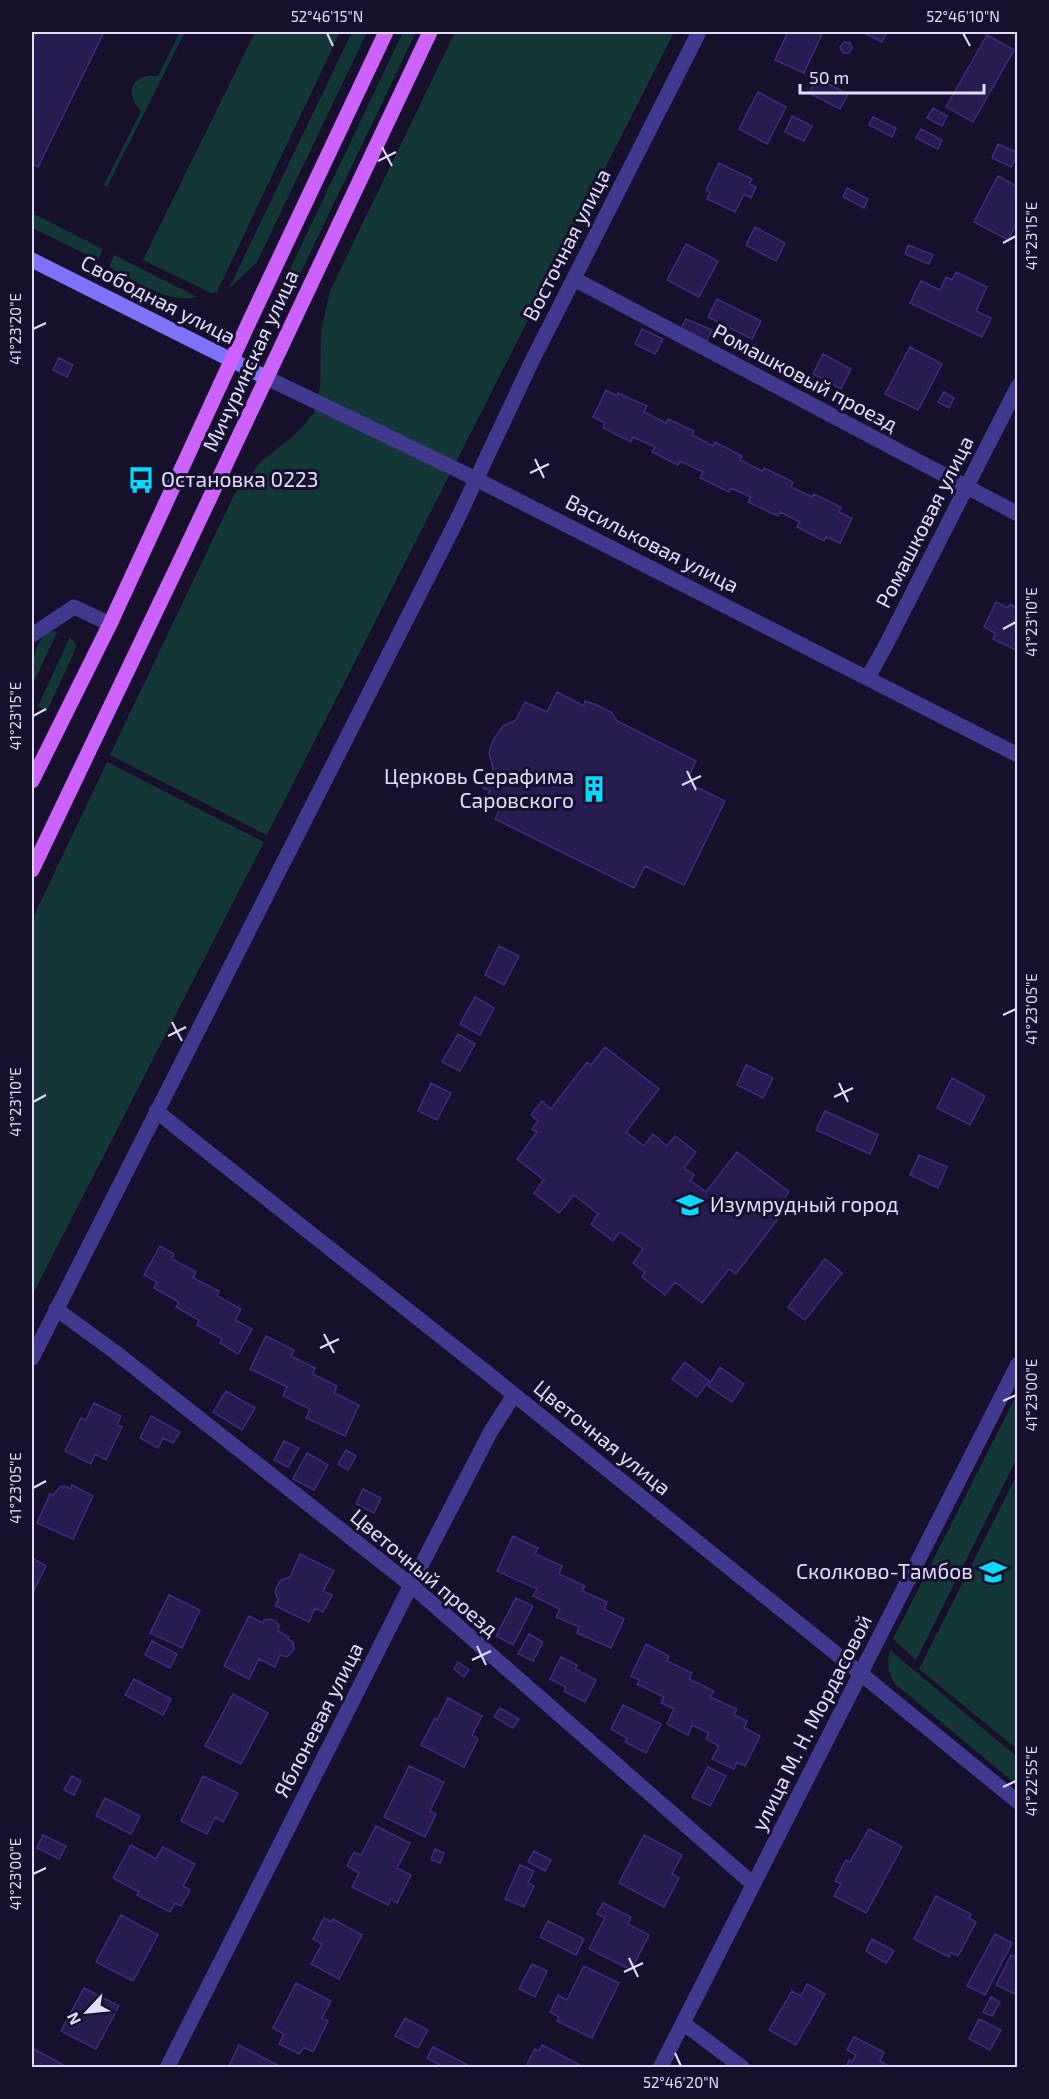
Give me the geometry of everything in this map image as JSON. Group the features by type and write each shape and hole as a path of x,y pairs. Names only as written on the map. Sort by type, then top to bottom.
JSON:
{"main road":[{"name":"Мичуринская улица","path":"32,781 110,624 231,360 387,32"},
{"name":"Мичуринская улица","path":"32,870 430,32"},
{"name":"Свободная улица","path":"32,260 266,377"}],"street":[{"name":"Восточная улица","path":"32,1358 290,850 476,479 573,279 699,32"},
{"name":"Ромашковый проезд","path":"573,279 1017,514"},
{"name":"Васильковая улица","path":"266,377 476,479 1017,754"},
{"name":"Ромашковая улица","path":"868,677 1017,386"},
{"path":"32,635 74,607 110,624"},
{"name":"Цветочная улица","path":"156,1112 514,1395 1017,1802"},
{"name":"Цветочный проезд","path":"56,1309 115,1352 411,1585 753,1884"},
{"name":"улица М. Н. Мордасовой","path":"660,2067 1017,1364"},
{"name":"Яблоневая улица","path":"167,2067 411,1585 491,1431 514,1395"},
{"path":"684,2023 743,2067"}],"green space":[{"path":"174,32 185,32 107,187 104,185 141,111 132,98 133,86 142,78 158,76 179,34"},
{"path":"255,32 340,32 217,292 211,293 143,260"},
{"path":"352,32 367,32 257,262 231,287 230,286"},
{"path":"403,32 416,32 290,295 282,299 280,290"},
{"path":"455,32 674,32 267,835 110,755 235,493 262,461 297,433 314,413 320,388 321,332 330,291"},
{"path":"32,213 103,249 98,260 32,228"},
{"path":"114,255 197,297 174,297 151,290 109,267"},
{"path":"52,631 57,632 32,686 34,655 40,640"},
{"path":"70,637 76,644 76,648 47,711 38,706"},
{"path":"107,762 264,842 32,1296 32,920"},
{"path":"1017,1394 1017,1458 916,1660 893,1639"},
{"name":"Сколково-Тамбов","path":"1017,1475 1018,1749 919,1669"},
{"path":"890,1650 1017,1757 1017,1785 894,1683 889,1667"}],"building":[{"path":"37,32 104,32 38,167 32,164 32,42"},
{"path":"788,32 822,34 804,73 775,60"},
{"path":"862,32 887,32 882,42"},
{"path":"987,35 1014,50 973,122 946,107"},
{"path":"844,42 850,43 852,48 849,53 843,53 840,47"},
{"path":"817,78 848,94 840,109 809,93"},
{"path":"758,92 786,107 767,144 739,129"},
{"path":"933,108 947,116 942,126 927,118"},
{"path":"792,116 812,126 804,141 785,132"},
{"path":"873,117 896,128 892,137 869,125"},
{"path":"921,129 942,140 938,149 916,138"},
{"path":"998,144 1018,153 1011,167 992,158"},
{"path":"719,163 752,179 749,184 756,187 751,198 744,194 735,212 707,199 710,193 706,190"},
{"path":"998,176 1018,187 1015,194 1018,196 1018,221 1008,240 974,222"},
{"path":"847,188 868,199 864,208 843,197"},
{"path":"755,227 785,243 776,261 746,245"},
{"path":"686,244 718,261 699,297 667,280"},
{"path":"908,245 933,255 929,264 905,254"},
{"path":"956,272 987,287 976,311 991,318 982,337 910,303 921,281 940,290 946,277 952,280"},
{"path":"717,299 761,321 752,339 708,317"},
{"path":"686,319 712,330 707,341 681,329"},
{"path":"642,329 663,339 655,354 635,344"},
{"path":"910,347 942,364 918,410 885,394"},
{"path":"823,354 851,369 841,389 813,374"},
{"path":"59,358 73,365 67,377 53,370"},
{"path":"606,390 647,406 644,412 666,423 668,419 694,431 692,435 713,446 715,442 742,456 740,460 762,471 764,468 793,482 791,487 812,497 814,494 841,507 839,512 852,518 840,543 826,537 824,541 797,527 800,522 780,512 778,516 748,502 751,497 731,488 729,492 700,478 703,472 680,461 678,465 652,452 655,447 633,437 631,442 603,428 605,423 593,417"},
{"path":"944,392 954,398 949,408 938,402"},
{"path":"996,602 1008,608 1010,604 1018,608 1018,651 993,639 995,633 984,627"},
{"name":"Церковь Серафима Саровского","path":"557,692 584,706 585,701 597,705 611,712 617,721 696,761 686,782 725,801 684,885 645,866 634,888 495,819 501,807 486,800 490,791 483,788 493,768 489,753 493,740 503,726 516,720 525,702 547,712"},
{"path":"499,946 519,956 504,985 485,975"},
{"path":"475,997 494,1008 480,1035 460,1024"},
{"path":"458,1034 475,1044 460,1071 442,1062"},
{"path":"605,1047 659,1089 626,1132 644,1146 653,1134 667,1146 675,1136 696,1152 684,1168 694,1175 690,1180 706,1192 737,1152 789,1192 775,1211 781,1215 736,1274 729,1269 702,1303 675,1282 665,1295 642,1277 645,1272 633,1263 643,1249 620,1232 613,1241 591,1224 598,1214 574,1195 559,1213 534,1193 544,1180 517,1159 537,1132 532,1129 538,1121 531,1115 542,1101 551,1109 587,1062 591,1065"},
{"path":"746,1065 773,1078 763,1098 737,1085"},
{"path":"952,1078 985,1096 970,1125 937,1108"},
{"path":"431,1083 451,1093 437,1120 418,1111"},
{"path":"825,1111 878,1135 870,1154 816,1130"},
{"path":"919,1155 947,1167 938,1188 910,1175"},
{"path":"160,1246 174,1254 172,1259 196,1272 193,1278 219,1291 217,1296 241,1309 235,1320 252,1329 238,1354 220,1343 222,1339 197,1325 199,1320 176,1307 179,1302 154,1288 157,1282 144,1275"},
{"path":"825,1259 842,1273 805,1320 788,1307"},
{"path":"266,1336 294,1350 291,1356 315,1368 313,1374 337,1386 334,1393 359,1405 345,1436 306,1418 310,1409 283,1396 287,1387 250,1369"},
{"path":"685,1362 709,1381 697,1397 672,1379"},
{"path":"720,1367 744,1384 732,1402 708,1386"},
{"path":"226,1391 255,1408 242,1430 213,1412"},
{"path":"94,1403 121,1416 117,1425 122,1427 106,1460 95,1454 91,1464 65,1451 81,1418 86,1420"},
{"path":"151,1416 180,1432 173,1443 163,1438 158,1448 140,1438"},
{"path":"284,1441 299,1448 288,1467 274,1460"},
{"path":"346,1450 356,1456 348,1470 338,1464"},
{"path":"307,1453 328,1465 314,1490 293,1479"},
{"path":"72,1485 93,1496 73,1539 37,1523 50,1494 53,1495 64,1486 71,1489"},
{"path":"363,1489 381,1498 374,1513 356,1504"},
{"path":"513,1536 538,1548 535,1554 562,1566 559,1574 585,1586 582,1591 607,1602 604,1609 624,1619 611,1648 577,1633 579,1627 556,1617 560,1609 533,1596 537,1589 497,1571"},
{"path":"300,1554 334,1571 323,1591 332,1595 323,1612 315,1608 309,1622 275,1606 278,1600 275,1592 277,1586 281,1580 290,1577"},
{"path":"32,1558 46,1566 32,1594"},
{"path":"169,1595 200,1610 182,1648 150,1633"},
{"path":"516,1598 533,1606 513,1645 496,1636"},
{"path":"249,1616 263,1623 264,1620 276,1621 279,1626 278,1631 289,1637 294,1649 287,1657 280,1655 275,1667 259,1659 249,1679 224,1666"},
{"path":"529,1634 543,1642 533,1661 518,1654"},
{"path":"152,1641 177,1654 170,1668 145,1655"},
{"path":"646,1644 669,1656 667,1661 692,1673 689,1679 714,1691 710,1697 737,1709 734,1715 747,1721 744,1728 760,1736 745,1766 737,1762 734,1769 712,1759 719,1746 706,1739 709,1733 692,1725 688,1735 667,1724 674,1709 661,1703 664,1697 637,1684 640,1680 631,1676"},
{"path":"561,1657 577,1665 575,1669 596,1680 585,1702 564,1691 566,1687 550,1679"},
{"path":"458,1662 469,1670 464,1677 454,1669"},
{"path":"134,1679 171,1699 163,1715 125,1695"},
{"path":"233,1694 268,1713 241,1764 205,1746"},
{"path":"448,1698 482,1716 472,1735 478,1739 464,1767 421,1745"},
{"path":"623,1705 661,1724 646,1753 625,1742 627,1738 611,1729"},
{"path":"500,1708 519,1719 513,1728 494,1717"},
{"path":"409,1766 444,1782 430,1811 436,1814 425,1837 384,1817"},
{"path":"708,1767 726,1776 710,1806 692,1797"},
{"path":"72,1776 81,1781 74,1795 64,1790"},
{"path":"203,1776 238,1793 223,1822 215,1817 207,1834 181,1821"},
{"path":"105,1798 140,1816 131,1834 96,1816"},
{"path":"376,1826 410,1843 397,1868 411,1875 397,1903 391,1899 388,1905 352,1887 359,1873 347,1866 354,1852 361,1855"},
{"path":"869,1829 902,1847 866,1913 834,1896 841,1884 835,1881 846,1860 850,1862"},
{"path":"43,1835 66,1846 59,1859 37,1848"},
{"path":"644,1835 682,1855 672,1874 679,1878 664,1907 619,1883"},
{"path":"131,1845 156,1859 163,1847 195,1864 183,1886 190,1890 181,1906 175,1903 170,1912 137,1895 139,1892 113,1878"},
{"path":"435,1849 444,1853 440,1863 431,1859"},
{"path":"534,1851 551,1860 545,1871 528,1862"},
{"path":"520,1865 534,1871 528,1883 534,1886 524,1907 505,1899"},
{"path":"936,1896 971,1914 969,1918 976,1922 958,1956 951,1953 949,1957 914,1939"},
{"path":"603,1903 631,1917 628,1924 649,1935 631,1970 589,1949 605,1918 597,1914"},
{"path":"121,1915 158,1935 133,1981 96,1962"},
{"path":"324,1918 331,1922 333,1919 362,1935 339,1979 311,1964 322,1944 313,1939"},
{"path":"548,1921 584,1939 576,1955 540,1937"},
{"path":"995,1934 1012,1943 985,1995 967,1986"},
{"path":"872,1939 894,1951 886,1963 866,1951"},
{"path":"1011,1955 1018,1958 1017,1995 996,1985"},
{"path":"532,1964 547,1971 535,1997 519,1989"},
{"path":"584,1966 619,1983 592,2038 557,2021 559,2017 550,2012 558,1995 567,2000"},
{"path":"296,1983 331,2001 322,2018 328,2021 313,2052 304,2047 299,2054 279,2044 284,2034 273,2028"},
{"path":"807,1984 825,1994 796,2045 769,2030 792,1991 801,1996"},
{"path":"84,1988 119,2006 96,2049 61,2031"},
{"path":"991,1997 1000,2002 992,2016 983,2012"},
{"path":"405,2018 428,2030 418,2048 395,2036"},
{"path":"979,2019 1001,2030 990,2050 969,2039"},
{"path":"854,2037 884,2052 880,2061 892,2068 846,2068 849,2060 852,2062 856,2055 847,2050"},
{"path":"239,2045 283,2068 228,2068"},
{"path":"542,2045 580,2065 578,2068 525,2068 535,2049 539,2051"},
{"path":"433,2047 470,2066 469,2068 445,2068 427,2058"},
{"path":"32,2048 69,2068 32,2068"}],"place":[{"name":"Остановка 0223","path":"141,480"},
{"name":"Церковь Серафима Саровского","path":"594,789"},
{"name":"Изумрудный город","path":"690,1205"},
{"name":"Сколково-Тамбов","path":"993,1572"}]}
